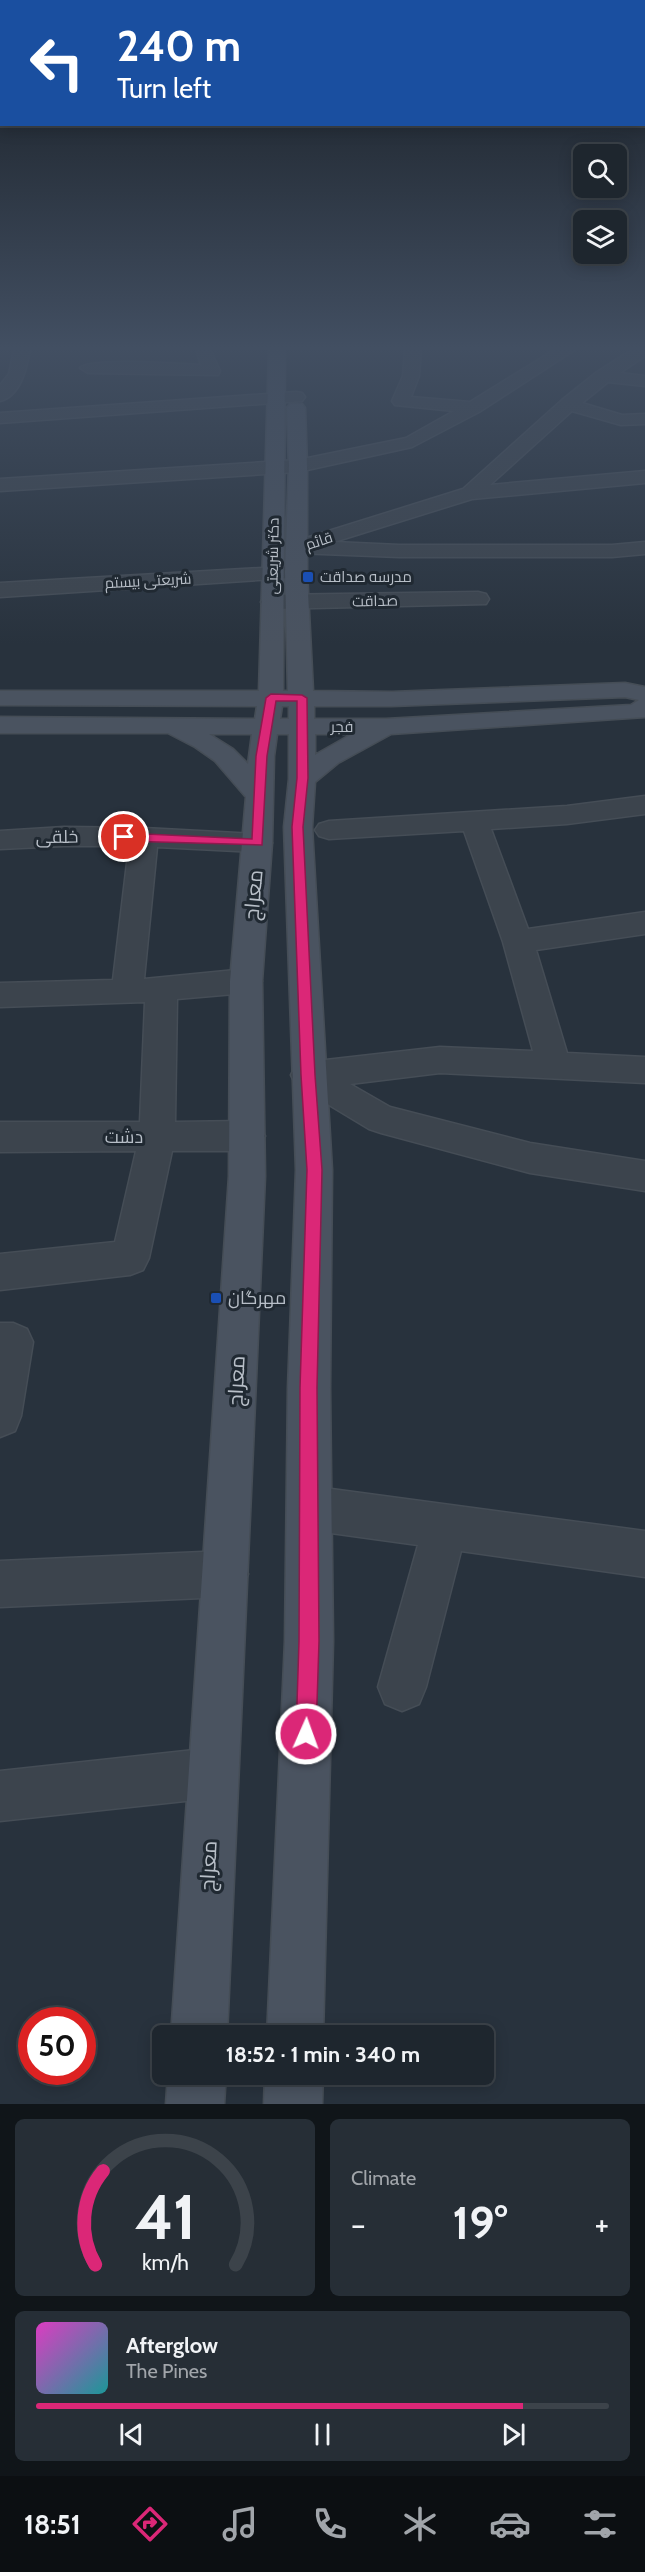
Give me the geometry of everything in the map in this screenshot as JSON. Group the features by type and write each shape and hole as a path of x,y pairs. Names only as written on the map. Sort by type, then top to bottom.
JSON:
{"main road":[{"name":"دکتر شریعتی","path":"274,447 272,602 283,705"},
{"name":"دکتر شریعتی","path":"283,705 298,602 296,572 297,447"},
{"path":"0,698 235,697 283,705 626,690 645,694"},
{"path":"283,705 302,778 298,827 314,1170 309,1377 309,1641 295,2025"},
{"name":"فجر","path":"0,725 170,725 283,705 386,727 636,712 645,706"},
{"name":"معراج","path":"200,2025 247,1136 246,981 258,843 261,756 283,705"},
{"path":"170,725 206,741 228,756 259,796"},
{"path":"302,778 329,757 386,727"},
{"path":"195,2104 196,2085"},
{"path":"293,2104 294,2085"}],"street":[{"path":"0,485 298,466 387,447"},
{"path":"470,493 520,447"},
{"name":"قائم","path":"297,548 470,493 645,477"},
{"path":"273,548 297,548"},
{"name":"قائم","path":"297,548 399,551 612,551 645,548"},
{"name":"شریعتی بیستم","path":"0,590 296,572"},
{"name":"صداقت","path":"272,602 478,599"},
{"path":"329,830 567,815 645,805"},
{"path":"474,821 518,942 554,1066"},
{"name":"خلقی","path":"0,840 46,836 144,837 258,843"},
{"path":"127,992 144,837"},
{"path":"518,942 645,923"},
{"path":"0,995 127,992 246,981"},
{"path":"0,1272 130,1258 157,1138 161,988"},
{"path":"308,1075 440,1060 645,1070"},
{"path":"308,1075 381,1119 530,1158 645,1176"},
{"name":"دشت","path":"0,1137 247,1136"},
{"path":"0,1342 13,1342 0,1416"},
{"path":"309,1508 645,1554"},
{"path":"402,1687 445,1527"},
{"path":"0,1584 225,1574"},
{"path":"0,1796 213,1773"}],"place":[{"name":"مدرسه صداقت","path":"308,577"},
{"name":"مهرگان","path":"216,1298"}],"route":[{"path":"124,837 258,843 261,756 268,727 271,698 302,698 302,778 298,827 314,1170 309,1388 309,1641 306,1734"}]}
